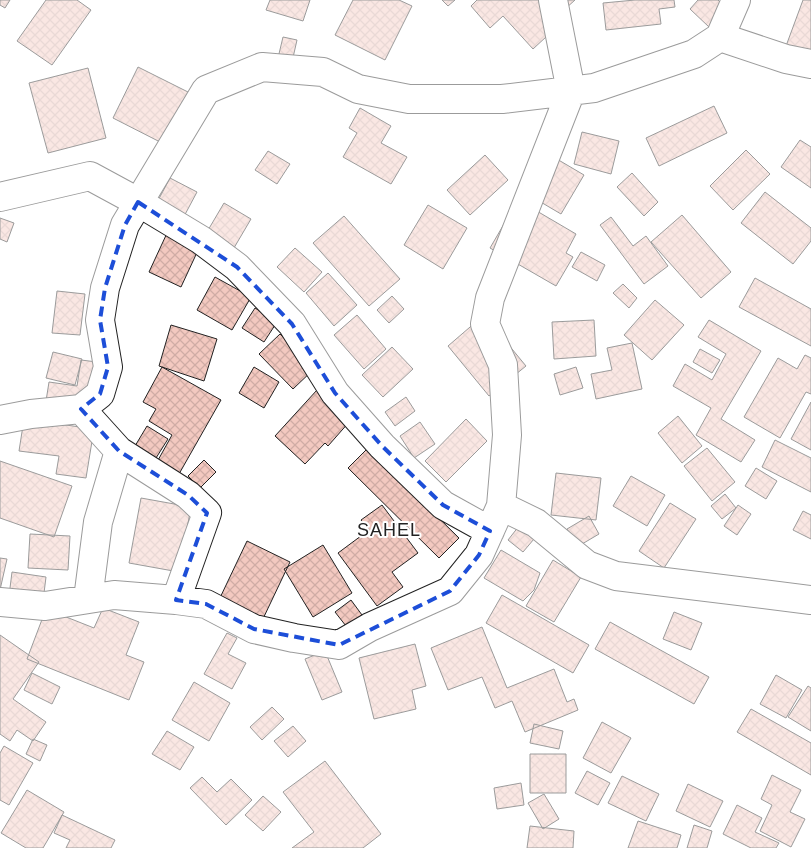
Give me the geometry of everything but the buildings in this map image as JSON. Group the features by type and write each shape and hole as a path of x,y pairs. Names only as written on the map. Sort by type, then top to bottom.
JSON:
{"street":[{"path":"0,602 45,606 114,596 176,600 206,604 254,629 339,645 370,626 450,591 479,555 500,506 507,434 503,365 485,324 490,298 571,91 553,0"},
{"path":"0,420 31,414 81,409 100,394 108,367 100,320 102,304 125,225 206,90 262,67 323,72 358,89 409,99 502,98 594,88 694,54 720,37 736,0"},
{"path":"720,37 786,59 811,64"},
{"path":"0,197 90,176 202,240 237,267 292,324 335,393 382,446 443,505 490,531"},
{"path":"81,409 119,451 188,495 208,513 176,600"},
{"path":"88,599 98,522 119,451"},
{"path":"500,506 536,523 587,565 616,576 811,600"}],"highlighted area":[{"path":"138,202 237,267 292,324 335,393 382,446 443,505 490,531 479,555 450,591 339,645 254,629 206,604 176,600 207,513 188,495 119,451 81,409 100,394 108,367 100,320 105,288 125,225"}],"district":[{"name":"SAHEL","path":"389,530"}]}
